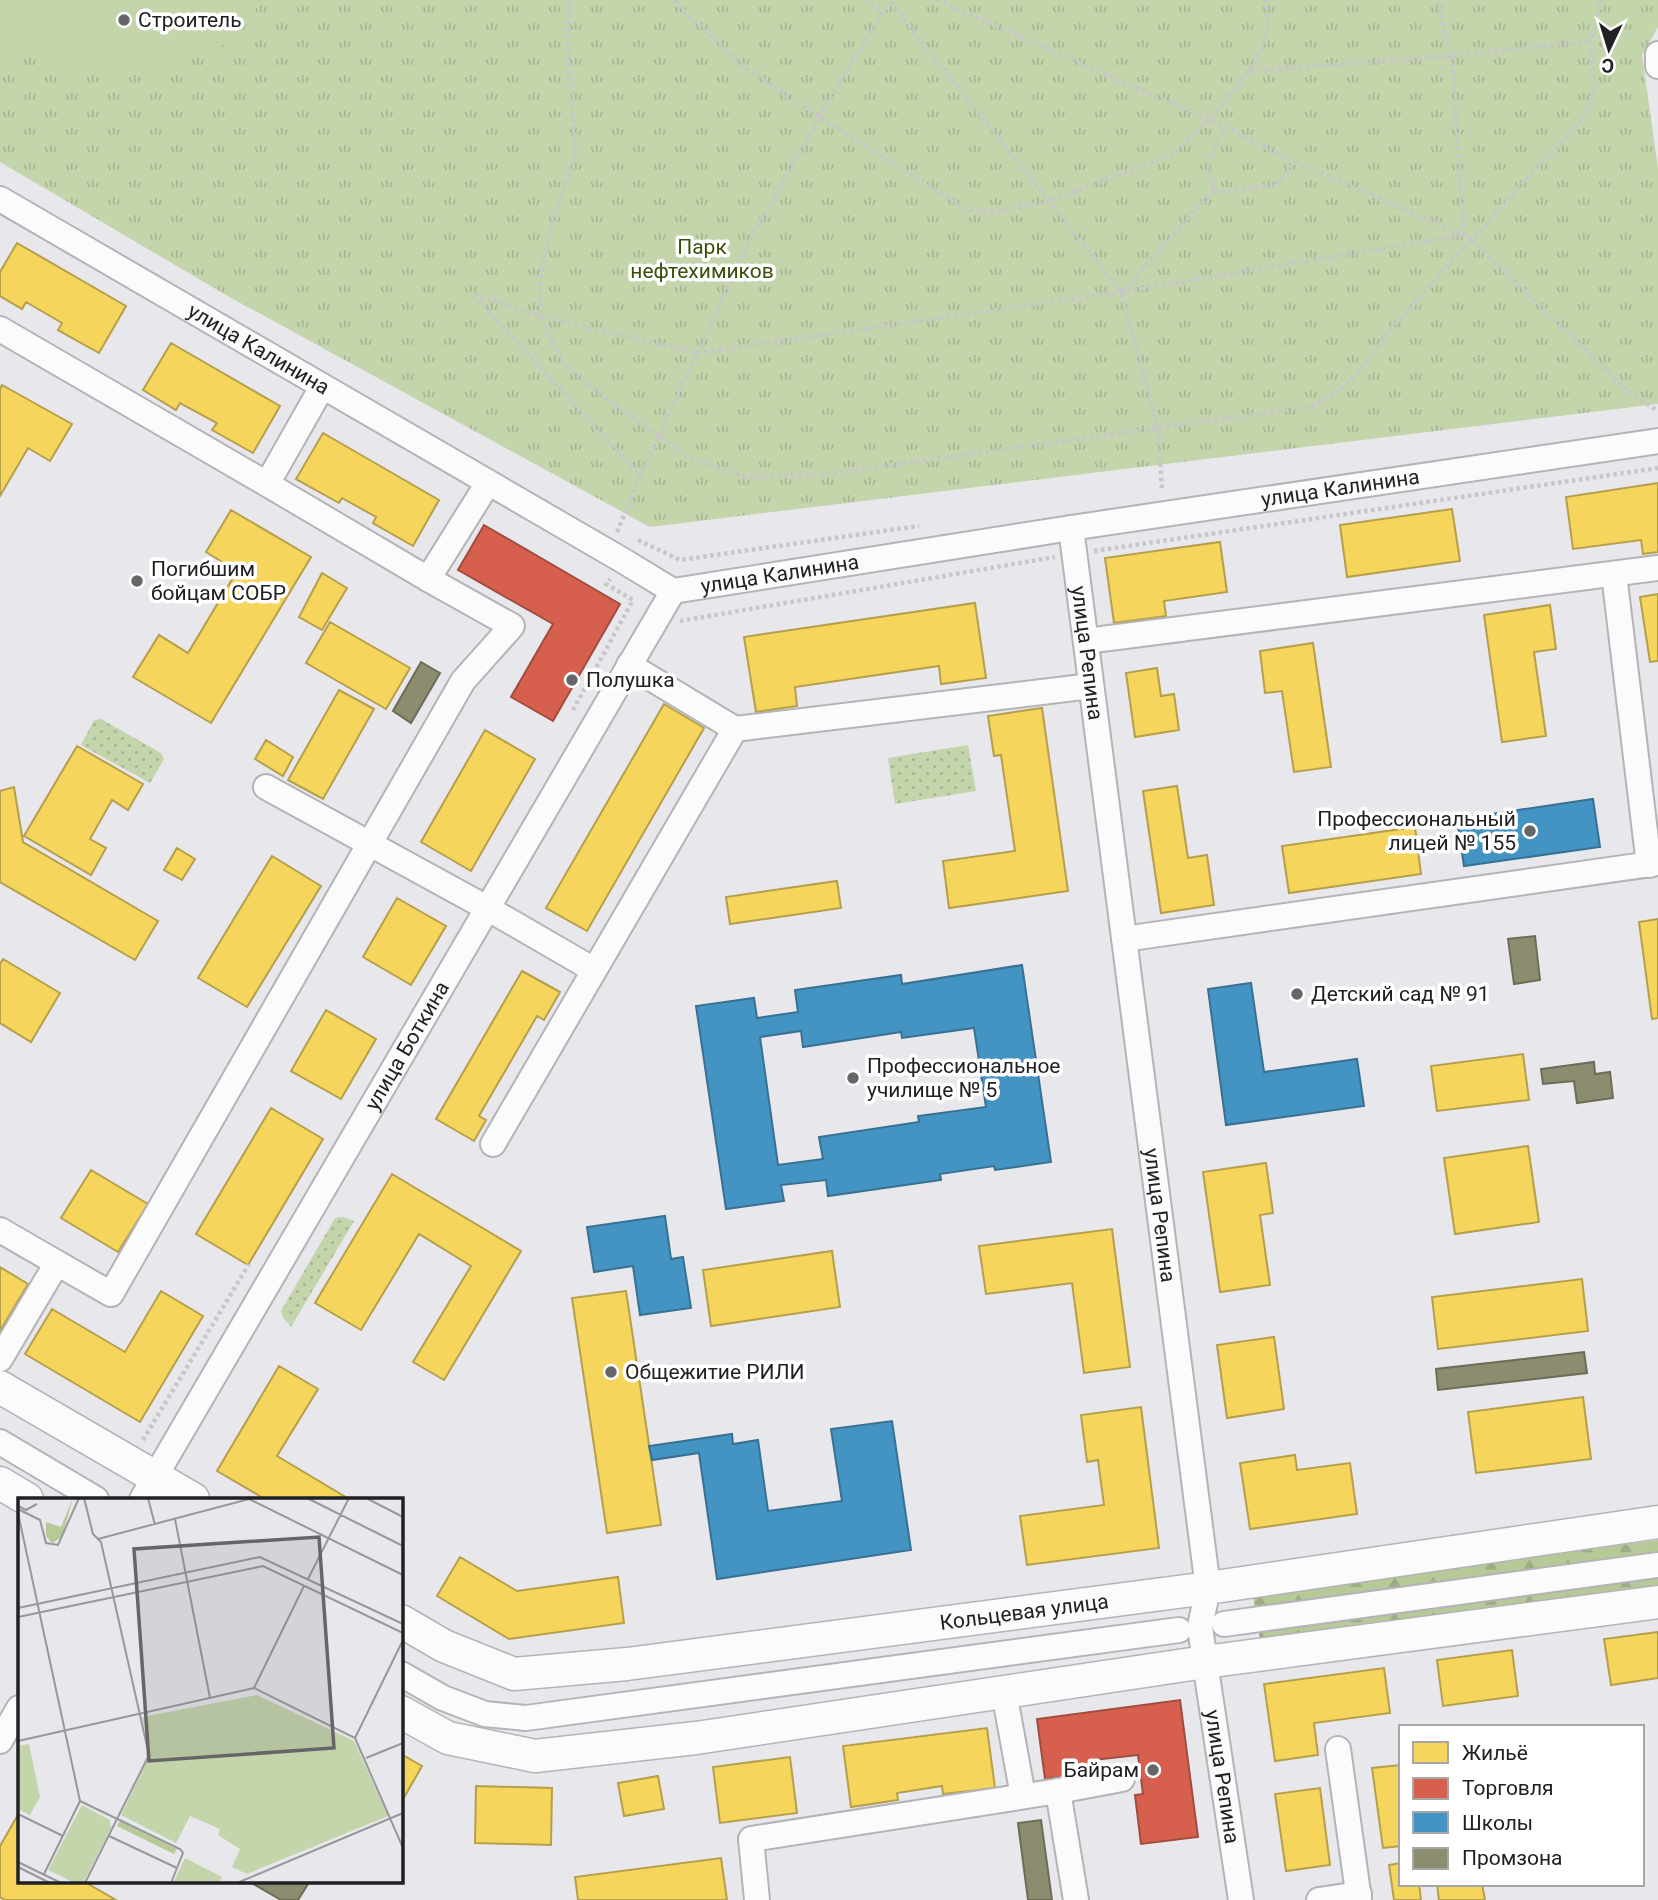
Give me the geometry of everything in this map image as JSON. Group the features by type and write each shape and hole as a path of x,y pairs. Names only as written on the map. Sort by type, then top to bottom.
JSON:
{"main road":[{"path":"0,1387 148,1488 189,1498"},
{"path":"0,1483 25,1498"},
{"name":"Кольцевая улица","path":"402,1622 444,1646 514,1674 627,1664 1208,1588 1658,1522"},
{"path":"402,1713 448,1738 535,1756 696,1738 1205,1662 1658,1602"}],"street":[{"path":"1658,54 1658,66"},
{"name":"улица Калинина","path":"1,202 673,591 1071,528 1658,441"},
{"path":"0,329 512,626 463,681 111,1294 0,1230"},
{"path":"267,484 323,387"},
{"path":"428,579 488,483"},
{"name":"улица Репина","path":"1071,528 1208,1588 1200,1627 1241,1900"},
{"path":"1086,641 1658,568"},
{"path":"1124,939 1653,864 1614,574"},
{"name":"улица Боткина","path":"148,1488 673,591"},
{"path":"629,666 735,729 1091,686"},
{"path":"493,1144 735,729"},
{"path":"266,787 594,970"},
{"path":"0,1359 57,1264"},
{"path":"0,1442 94,1498"},
{"path":"1224,1624 1658,1565"},
{"path":"402,1675 443,1698 485,1714 526,1718 1179,1630"},
{"path":"1004,1692 1023,1796"},
{"path":"0,1741 18,1711"},
{"path":"1319,1900 1359,1897 1338,1749"},
{"path":"757,1900 751,1839 1122,1779"},
{"path":"1058,1791 1076,1900"}],"path":[{"path":"570,0 568,38 575,153 550,232 540,277 540,316 563,363 604,397 690,457 744,477 820,475 1315,406 1340,390 1364,367 1390,330 1582,121 1595,88 1590,40 1601,0"},
{"path":"675,0 677,5 743,66 819,117 965,209 995,212 1050,201 1173,154 1209,121 1262,52 1268,29 1266,0"},
{"path":"865,0 883,11"},
{"path":"937,0 1225,127 1295,162 1464,235 1629,392 1658,411"},
{"path":"1438,0 1452,56 1464,235"},
{"path":"568,720 633,600 607,584 622,560 617,529 640,476 750,240 819,117 883,11 892,1 1121,292 1158,428 1162,491"},
{"path":"1249,71 1452,56 1590,40"},
{"path":"1214,190 1208,174 1210,157 1225,127"},
{"path":"1214,190 1226,192 1277,184 1295,162"},
{"path":"1121,292 1214,190"},
{"path":"640,476 474,294 540,316 696,353 1121,292 1464,235"},
{"path":"674,622 1074,554 1658,468"},
{"path":"617,529 680,560 928,524"},
{"path":"143,1439 250,1263"}],"green space":[{"name":"Парк нефтехимиков","path":"0,0 1658,0 1658,27 1642,55 1658,168 1658,404 650,527 226,295 0,162"},
{"name":"Строитель","path":"0,0 262,0 234,41 173,64 96,71 0,48"},
{"path":"101,719 161,753 164,759 150,783 81,745 94,720"},
{"path":"968,745 976,791 895,804 888,758"},
{"path":"343,1217 354,1221 291,1327 281,1311 335,1218"},
{"path":"1658,1540 1658,1555 1255,1611 1253,1595"},
{"path":"1658,1571 1658,1587 1260,1642 1258,1626"}],"building: Жильё":[{"path":"17,243 126,306 99,353 58,330 62,323 26,302 22,309 0,296 0,272"},
{"path":"171,343 280,406 253,453 212,430 217,423 180,403 176,410 143,390"},
{"path":"2,385 72,424 50,461 28,448 0,496 0,389"},
{"path":"323,433 439,500 413,546 373,523 376,517 342,498 339,503 296,479"},
{"path":"1658,483 1658,552 1643,554 1641,540 1573,549 1566,497"},
{"path":"1452,509 1460,561 1347,577 1340,525"},
{"path":"231,510 311,557 211,723 133,677 159,635 188,653 237,571 206,552"},
{"path":"1220,542 1227,592 1164,601 1166,616 1114,623 1105,558"},
{"path":"322,573 347,588 322,630 299,617"},
{"path":"1658,594 1658,661 1650,662 1640,597"},
{"path":"975,603 986,678 941,684 939,666 795,687 797,706 756,712 744,637"},
{"path":"1550,605 1556,649 1534,652 1546,736 1502,742 1484,615"},
{"path":"330,622 410,668 386,709 306,663"},
{"path":"1313,643 1331,767 1294,772 1282,691 1265,693 1260,651"},
{"path":"1157,668 1161,696 1174,694 1179,730 1135,737 1126,673"},
{"path":"339,690 374,709 323,799 288,780"},
{"path":"664,704 704,728 587,931 546,908"},
{"path":"1042,708 1068,891 949,908 943,861 1015,851 1001,755 994,756 988,716"},
{"path":"485,730 535,759 471,871 421,842"},
{"path":"266,740 293,757 283,776 255,759"},
{"path":"77,746 143,784 128,810 112,800 90,839 106,848 91,875 24,836"},
{"path":"1177,786 1188,858 1207,855 1214,905 1161,913 1143,791"},
{"path":"14,787 23,842 158,921 135,960 0,882 0,791"},
{"path":"1415,827 1421,874 1289,893 1282,846"},
{"path":"177,848 195,859 182,880 164,870"},
{"path":"272,856 321,886 247,1007 198,978"},
{"path":"837,881 841,908 730,924 726,897"},
{"path":"397,898 446,926 411,985 363,957"},
{"path":"1658,919 1658,1018 1652,1019 1639,922"},
{"path":"3,959 60,993 31,1042 0,1023 0,964"},
{"path":"522,971 560,992 544,1020 537,1016 479,1116 486,1120 474,1141 436,1119"},
{"path":"326,1010 376,1039 341,1099 291,1071"},
{"path":"1523,1054 1529,1100 1437,1111 1431,1066"},
{"path":"271,1108 323,1139 248,1265 196,1234"},
{"path":"1528,1146 1539,1222 1455,1234 1444,1158"},
{"path":"1266,1163 1273,1213 1260,1215 1270,1285 1220,1292 1203,1172"},
{"path":"91,1170 148,1204 118,1252 61,1218"},
{"path":"392,1174 521,1251 444,1380 413,1362 471,1266 419,1234 361,1330 315,1303"},
{"path":"1112,1229 1130,1367 1084,1373 1072,1283 986,1294 979,1246"},
{"path":"832,1251 840,1307 711,1326 703,1270"},
{"path":"0,1267 28,1284 0,1331"},
{"path":"1582,1279 1588,1331 1438,1349 1432,1297"},
{"path":"161,1291 203,1316 140,1422 25,1354 52,1309 125,1352"},
{"name":"Общежитие РИЛИ","path":"626,1291 661,1525 607,1533 572,1298"},
{"path":"1274,1337 1284,1409 1227,1418 1217,1345"},
{"path":"279,1366 318,1389 277,1456 347,1498 263,1498 217,1471"},
{"path":"1583,1397 1591,1459 1476,1473 1468,1412"},
{"path":"1141,1407 1159,1548 1027,1565 1020,1516 1104,1505 1098,1460 1087,1462 1081,1415"},
{"path":"1295,1455 1297,1470 1350,1463 1357,1514 1250,1529 1240,1463"},
{"path":"460,1557 517,1591 618,1577 624,1623 509,1639 437,1596"},
{"path":"1658,1632 1658,1678 1611,1685 1604,1639"},
{"path":"1512,1650 1518,1696 1443,1706 1437,1660"},
{"path":"1384,1668 1390,1713 1314,1723 1318,1755 1275,1761 1264,1684"},
{"path":"987,1728 995,1788 943,1794 942,1786 897,1793 898,1800 851,1807 843,1746"},
{"path":"402,1755 422,1766 402,1801"},
{"path":"790,1757 797,1813 720,1823 713,1767"},
{"path":"1399,1765 1399,1846 1383,1848 1372,1768"},
{"path":"658,1776 664,1809 624,1816 618,1783"},
{"path":"476,1786 552,1788 551,1845 475,1843"},
{"path":"1320,1788 1330,1865 1286,1871 1275,1794"},
{"path":"18,1815 18,1882 85,1882 116,1900 5,1900 0,1897 0,1846"},
{"path":"721,1858 727,1900 578,1900 575,1877"},
{"path":"1399,1863 1399,1886 1419,1886 1421,1900 1394,1900 1389,1865"},
{"path":"1437,1886 1482,1886 1485,1900 1439,1900"}],"building: Торговля":[{"path":"484,525 620,604 553,721 511,697 553,624 458,570"},
{"path":"1180,1700 1198,1837 1141,1844 1135,1795 1143,1794 1138,1755 1093,1760 1094,1773 1045,1779 1037,1719"}],"building: Школы":[{"path":"1593,799 1600,847 1464,866 1457,819"},
{"path":"1022,965 1051,1162 995,1170 994,1166 940,1174 941,1180 828,1196 826,1180 781,1185 784,1201 726,1209 696,1006 754,998 757,1018 798,1012 795,990 901,975 902,984","holes":["974,1028 986,1107 918,1116 919,1122 819,1137 823,1159 778,1165 760,1037 801,1031 803,1047 901,1032 902,1038"]},
{"path":"1251,983 1264,1072 1357,1059 1364,1106 1226,1125 1208,989"},
{"path":"665,1216 671,1259 683,1257 691,1308 640,1315 633,1266 594,1272 587,1227"},
{"path":"892,1421 911,1550 717,1579 699,1453 652,1460 649,1446 732,1434 733,1444 758,1440 768,1511 842,1501 831,1429"}],"building: Промзона":[{"path":"421,662 440,673 411,723 393,711"},
{"path":"1535,936 1540,980 1514,984 1508,939"},
{"path":"1594,1062 1595,1074 1610,1072 1613,1098 1577,1103 1574,1081 1543,1084 1541,1069"},
{"path":"1584,1352 1587,1373 1438,1390 1436,1369"},
{"path":"1041,1820 1052,1900 1028,1900 1018,1823"},
{"path":"250,1882 308,1884 298,1900 281,1900"}],"place":[{"name":"Строитель","path":"124,20"},
{"name":"Погибшим бойцам СОБР","path":"137,581"},
{"name":"Полушка","path":"572,680"},
{"name":"Профессиональный лицей № 155","path":"1530,831"},
{"name":"Детский сад № 91","path":"1297,994"},
{"name":"Профессиональное училище № 5","path":"853,1078"},
{"name":"Общежитие РИЛИ","path":"611,1372"},
{"name":"Байрам","path":"1153,1770"}]}
